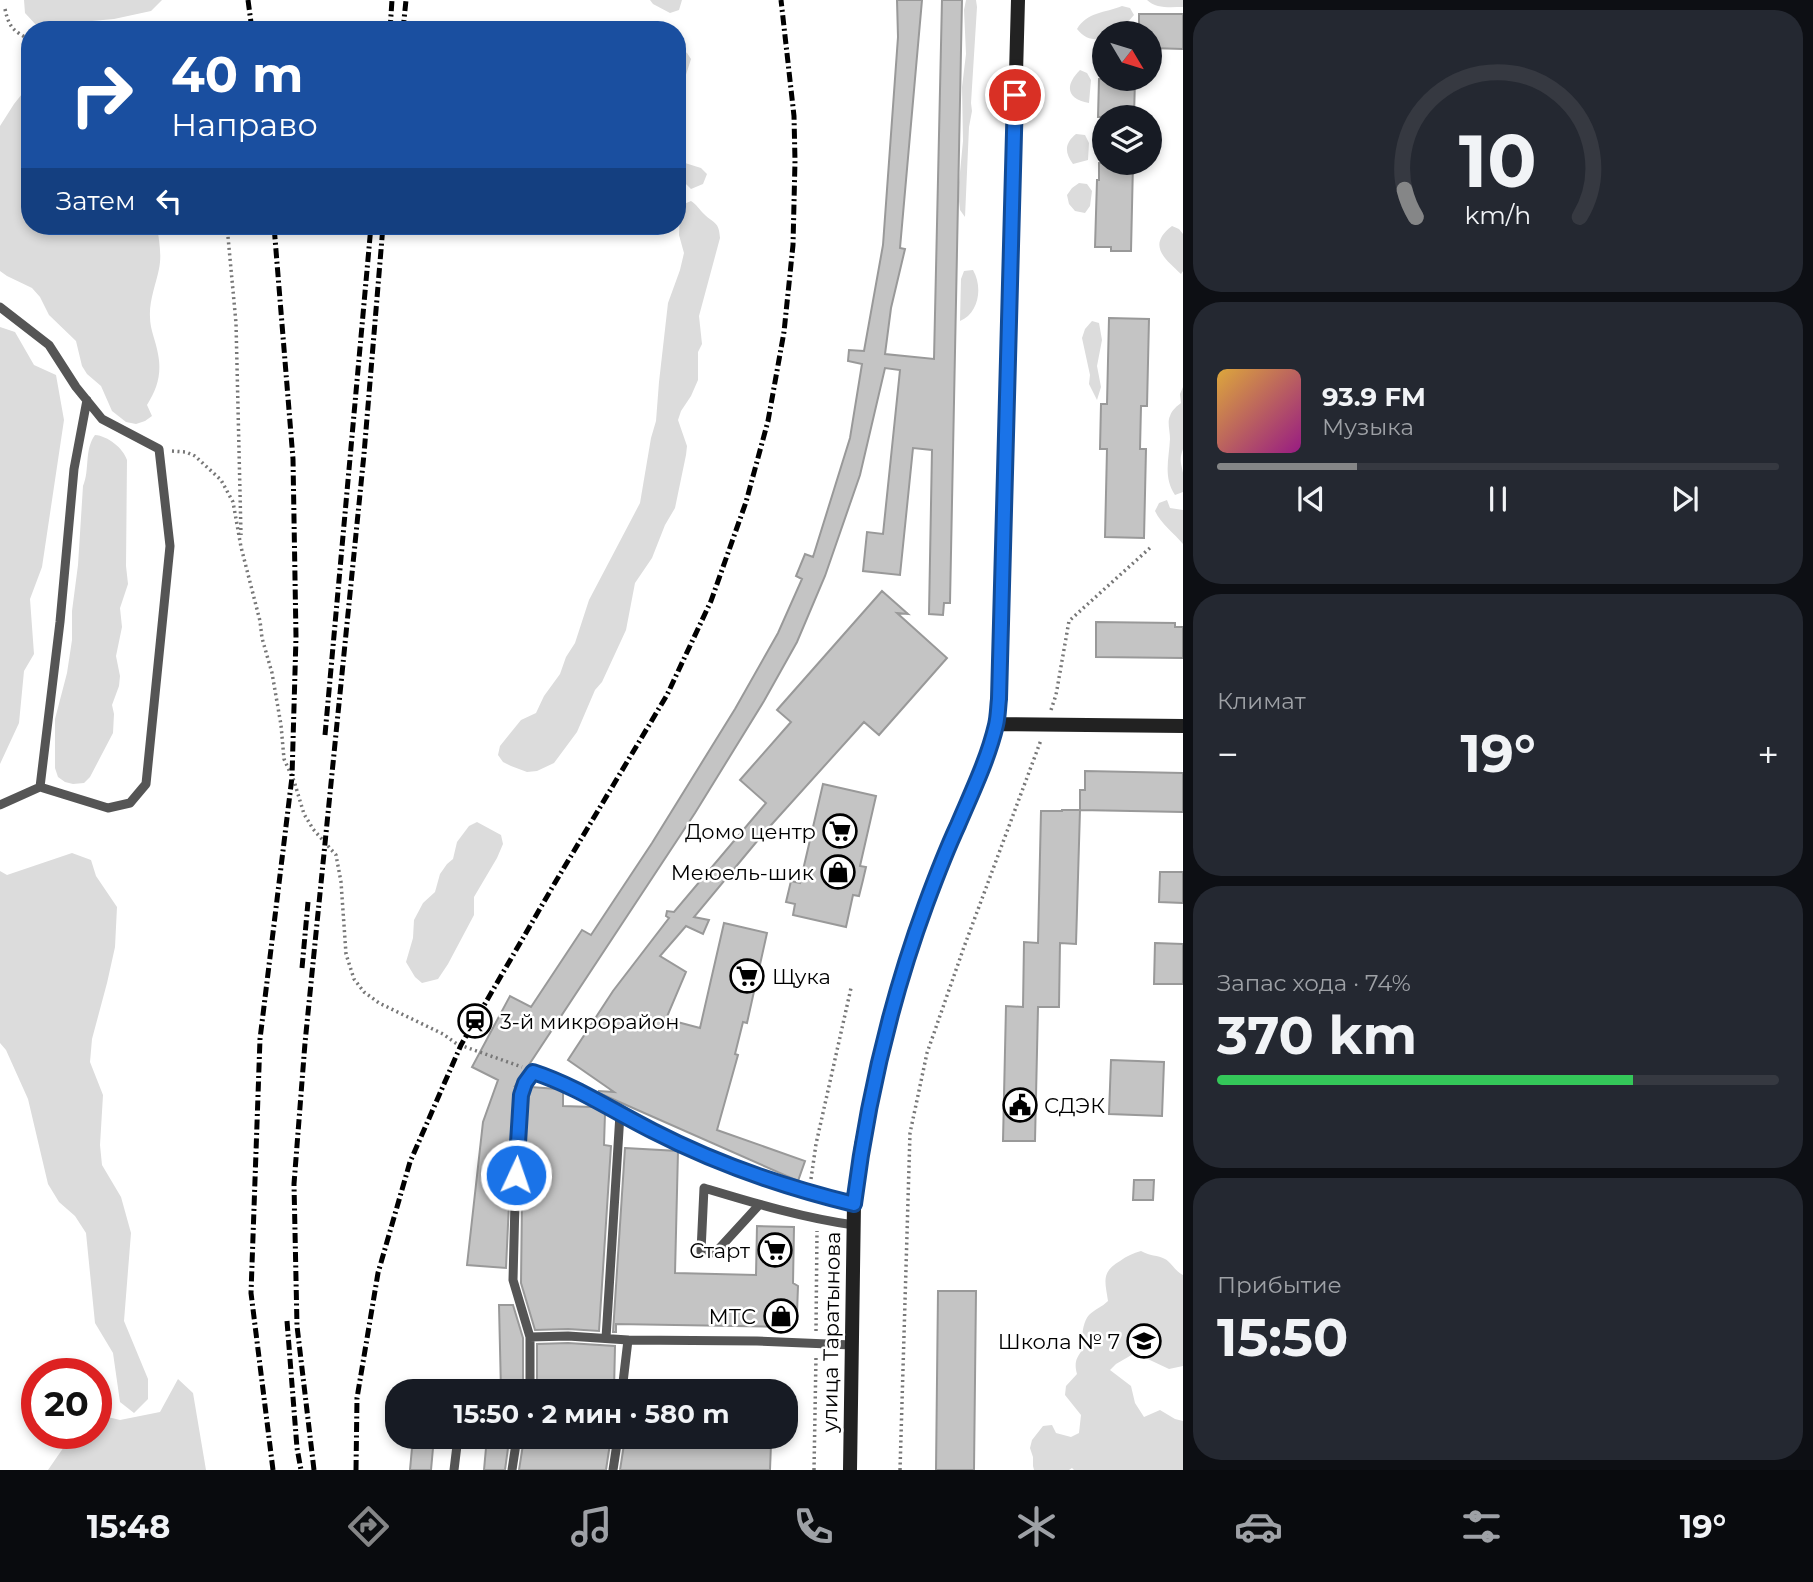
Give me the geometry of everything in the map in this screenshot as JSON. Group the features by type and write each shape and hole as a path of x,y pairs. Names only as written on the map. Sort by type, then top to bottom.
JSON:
{"street":[{"name":"улица Таратынова","path":"850,1470 854,1204 861,1146 873,1084 895,999 943,858 987,754 996,724 999,699 1018,0"},
{"path":"996,724 1183,726"}],"lane":[{"path":"0,307 49,345 76,387 102,419 159,449 170,546 146,784 130,803 108,808 40,787 0,805"},
{"path":"40,787 60,622 74,469 87,400"},
{"path":"530,1379 530,1337 513,1280 521,1095 533,1072 562,1083 697,1152 744,1172 854,1204"},
{"path":"606,1338 620,1114"},
{"path":"759,1205 715,1253 701,1251 704,1188 817,1220 855,1225"},
{"path":"530,1337 852,1345"},
{"path":"623,1379 628,1340"},
{"path":"454,1470 457,1449"},
{"path":"512,1470 515,1449"},
{"path":"613,1470 616,1449"}],"path":[{"path":"5,9 14,31 21,35"},
{"path":"228,235 236,323 241,547"},
{"path":"159,449 187,452 195,456 220,480 233,502 241,547 272,673 284,759 295,781 304,814 335,855 341,882 346,954 354,979 364,992 379,1003 443,1034 457,1044 533,1072"},
{"path":"900,1470 911,1133 927,1053 1035,761 1056,695 1069,621 1151,547"},
{"path":"810,1193 816,1144 851,988"}],"shaded area":[{"path":"24,0 162,0 151,11 114,19 32,21 25,13"},
{"path":"650,0 682,0 679,10 670,13"},
{"path":"966,0 976,0 977,7 965,217 960,210 958,193 963,141 962,87 966,54"},
{"path":"1147,0 1183,0 1183,7 1159,6"},
{"path":"1122,6 1130,8 1134,15 1129,21 1092,21 1092,38 1077,29 1091,16"},
{"path":"686,52 691,59 686,75"},
{"path":"1080,70 1087,73 1091,80 1089,103 1076,98 1070,91 1072,81"},
{"path":"21,95 21,235 158,235 160,264 150,317 158,354 159,375 147,405 152,416 145,421 136,424 126,422 112,411 101,386 82,366 76,341 49,315 32,288 0,271 0,126"},
{"path":"1076,134 1085,135 1089,143 1088,160 1073,164 1067,148"},
{"path":"686,163 701,168 707,174 703,184 691,189 686,184"},
{"path":"1079,183 1087,184 1092,191 1090,206 1085,213 1075,211 1069,204 1067,195"},
{"path":"691,201 717,226 720,238 699,316 702,344 698,352 698,380 678,420 687,446 675,508 652,558 635,583 626,630 577,732 554,763 537,771 527,772 503,762 498,755 500,746 521,720 536,713 560,674 575,643 589,600 640,503 656,421 668,303 684,253 679,235 686,235 686,203"},
{"path":"1172,226 1183,234 1181,274 1164,257 1159,245 1160,239"},
{"path":"973,270 978,284 977,299 971,312 960,321 961,279 964,271"},
{"path":"1092,321 1099,323 1102,340 1097,366 1101,387 1097,400 1089,384 1090,375 1082,338"},
{"path":"0,327 15,332 34,365 56,375 64,420 42,567 30,599 34,654 24,671 19,723 0,764"},
{"path":"1183,387 1183,492 1175,495 1168,475 1169,421 1172,412 1181,403 1180,394"},
{"path":"95,435 114,443 127,460 128,584 120,608 122,627 116,656 120,676 112,705 113,733 90,777 84,783 73,784 58,777 55,768 55,719 72,640 83,486 89,447"},
{"path":"1167,500 1170,508 1183,510 1183,544 1155,511 1159,503"},
{"path":"477,822 501,835 503,844 474,897 474,915 448,964 438,979 422,983 406,962 413,938 414,920 423,903 435,892 440,874 453,859 457,842 469,826"},
{"path":"72,853 91,860 96,876 117,907 115,947 92,1039 90,1062 103,1095 100,1145 102,1165 121,1197 131,1233 124,1321 148,1379 148,1399 134,1413 120,1402 113,1353 95,1323 86,1233 75,1216 59,1202 48,1184 28,1099 6,1050 0,1043 0,871 7,875"},
{"name":"Школа № 7","path":"1141,1251 1165,1259 1183,1275 1183,1366 1169,1369 1135,1353 1110,1370 1131,1386 1135,1403 1144,1417 1160,1410 1183,1421 1183,1470 1034,1470 1030,1448 1032,1440 1043,1426 1052,1425 1056,1433 1071,1437 1079,1433 1081,1415 1065,1395 1066,1386 1077,1374 1076,1364 1083,1349 1085,1322 1089,1315 1108,1301 1105,1282 1110,1269"},
{"path":"178,1379 193,1393 206,1470 48,1470 62,1449 112,1449 112,1418 120,1420 160,1412"}],"building":[{"path":"897,0 922,0 900,248 905,249 891,308 885,354 934,359 942,0 962,0 950,603 944,603 943,615 929,614 932,450 913,448 900,575 863,571 867,532 883,534 900,370 885,368 860,475 825,576 797,642 695,813 515,1086 506,1268 467,1265 483,1122 498,1080 472,1067 510,996 531,1007 582,930 591,935 735,709 778,633 802,579 796,576 805,554 813,557 850,438 862,364 848,361 849,350 864,351 883,245 898,37"},
{"path":"1139,14 1183,14 1183,49 1162,48 1162,21 1139,21"},
{"path":"1099,91 1135,91 1134,105 1098,105"},
{"path":"1099,175 1133,175 1131,251 1111,251 1111,247 1095,247"},
{"path":"1109,318 1149,319 1147,406 1141,406 1140,449 1146,449 1144,538 1105,537 1107,449 1100,449 1101,404 1107,404"},
{"path":"882,591 908,614 897,613 947,658 879,735 864,722 763,834 694,917 709,920 703,934 686,926 660,956 686,972 666,1019 700,1028 724,923 767,933 747,1023 743,1022 735,1054 738,1055 717,1130 805,1161 798,1181 599,1093 614,1092 568,1060 613,991 669,918 666,916 667,911 674,912 766,803 740,780 791,722 777,710"},
{"path":"1096,622 1175,623 1175,627 1183,627 1183,658 1096,657"},
{"path":"1085,771 1183,773 1183,812 1080,810 1080,790 1085,790"},
{"name":"Домо центр","path":"823,784 876,796 860,866 866,867 859,896 853,895 846,927 793,915 795,904 786,902 791,881 800,883"},
{"path":"1080,810 1076,944 1060,943 1059,1007 1038,1007 1035,1141 1003,1141 1006,1006 1023,1007 1024,942 1038,943 1041,811"},
{"path":"1160,872 1183,872 1183,903 1159,902"},
{"path":"1155,943 1183,944 1183,984 1154,984"},
{"path":"1111,1060 1164,1062 1162,1116 1109,1114"},
{"path":"531,1087 563,1091 563,1106 593,1107 605,1113 604,1145 611,1146 599,1331 535,1330 521,1283 522,1202 528,1096"},
{"name":"Старт","path":"625,1148 678,1151 675,1273 756,1275 757,1226 794,1227 793,1283 798,1286 797,1313 792,1316 792,1327 616,1324 616,1332 613,1332"},
{"path":"1134,1180 1154,1180 1153,1200 1133,1200"},
{"path":"938,1291 976,1291 974,1470 936,1470"},
{"path":"499,1305 513,1305 523,1338 523,1379 501,1379"},
{"path":"537,1344 615,1346 614,1379 537,1379"},
{"path":"412,1449 433,1449 431,1470 410,1470"},
{"path":"486,1449 508,1449 505,1470 484,1470"},
{"path":"522,1449 609,1449 606,1470 519,1470"},
{"path":"623,1449 771,1449 770,1470 620,1470"}],"railway":[{"path":"248,0 251,21"},
{"path":"391,21 392,0"},
{"path":"404,21 406,0"},
{"path":"356,1470 357,1398 378,1273 410,1162 461,1045 667,695 711,601 746,502 768,421 784,332 793,245 794,116 781,0"},
{"path":"273,1470 251,1293 260,1039 292,777 296,637 293,459 275,235"},
{"path":"325,735 370,235"},
{"path":"314,1470 297,1326 294,1184 305,1043 364,454 382,235"},
{"path":"302,968 308,902"},
{"path":"287,1321 301,1470"}],"place":[{"name":"Домо центр","path":"840,831"},
{"name":"Меюель-шик","path":"838,872"},
{"name":"Щука","path":"747,976"},
{"name":"3-й микрорайон","path":"475,1021"},
{"name":"СДЭК","path":"1020,1105"},
{"name":"Старт","path":"775,1250"},
{"name":"МТС","path":"781,1316"},
{"name":"Школа № 7","path":"1144,1341"}],"route":[{"path":"516,1175 521,1095 533,1072 572,1088 675,1142 744,1172 854,1204 861,1146 895,999 926,904 987,754 996,724 999,699 1015,95"}]}
